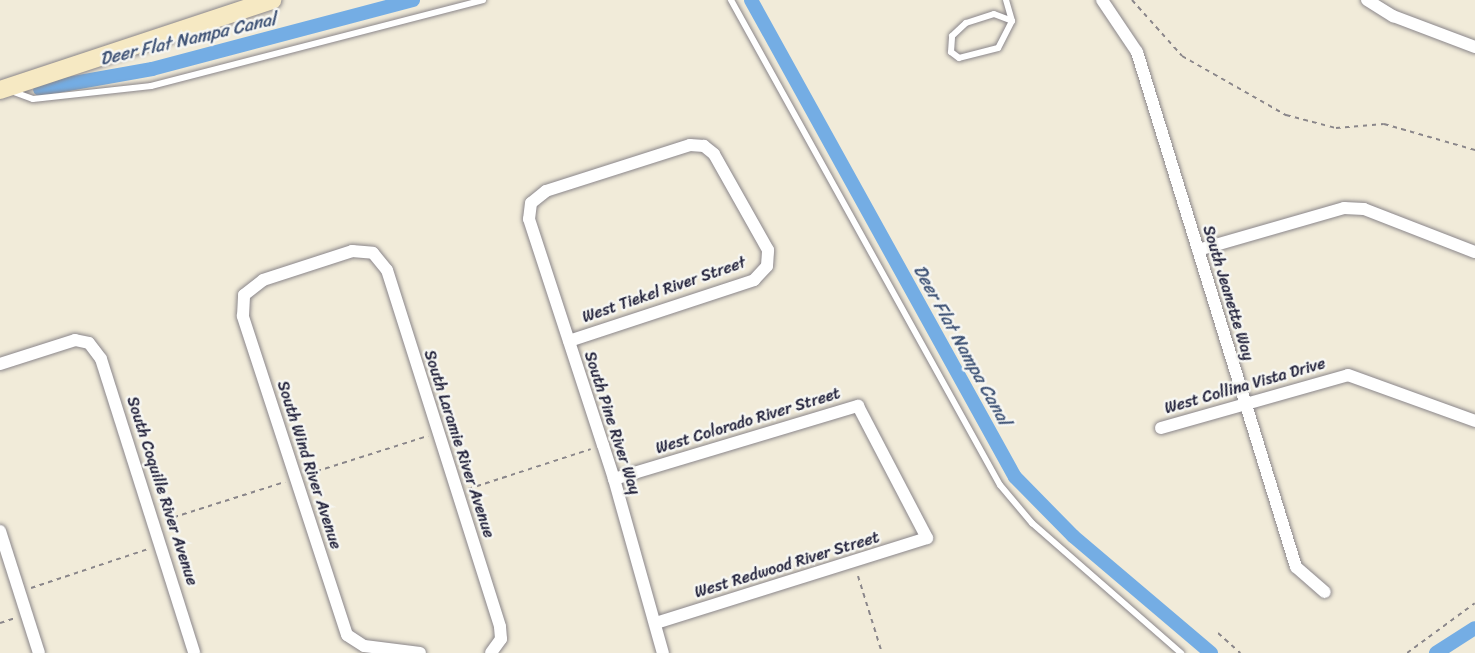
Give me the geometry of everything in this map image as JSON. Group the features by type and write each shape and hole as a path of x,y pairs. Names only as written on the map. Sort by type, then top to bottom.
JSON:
{"street":[{"path":"1,89 226,7 272,0"},
{"name":"South Jeanette Way","path":"1102,0 1137,52 1296,567 1324,592"},
{"path":"1368,1 1475,47"},
{"name":"South Pine River Way","path":"663,653 614,479 529,219 531,203 546,191 690,145 704,146 714,154 768,250 767,266"},
{"path":"1198,250 1344,208 1364,209 1475,252"},
{"name":"South Wind River Avenue","path":"373,253 352,251 262,280 244,296 243,316 347,635 355,642 415,653"},
{"name":"South Laramie River Avenue","path":"373,253 387,270 501,627 494,651"},
{"name":"West Tiekel River Street","path":"569,341 754,280 767,266"},
{"name":"South Coquille River Avenue","path":"0,364 75,340 89,343 101,360 164,544 194,653"},
{"name":"West Collina Vista Drive","path":"1161,428 1244,400 1348,375 1475,421"},
{"name":"West Colorado River Street","path":"614,479 858,406 927,538"},
{"path":"0,531 39,653"},
{"name":"West Redwood River Street","path":"656,623 927,538"},
{"path":"415,653 420,653"}],"lane":[{"path":"1,89 33,99 151,86 483,0"},
{"path":"731,0 1000,485 1032,523 1181,653"},
{"path":"1006,0 1012,21 998,48 984,55 959,58 951,51 952,36 966,23 994,14 1012,21"}],"path":[{"path":"1132,0 1182,56 1286,115 1336,128 1384,124 1475,150"},
{"path":"457,492 603,445"},
{"path":"19,591 164,544"},
{"path":"858,576 882,653"},
{"path":"1407,653 1475,603"},
{"path":"0,623 27,614"},
{"path":"1218,633 1240,653"}],"waterway":[{"name":"Deer Flat Nampa Canal","path":"40,89 152,69 413,0"},
{"name":"Deer Flat Nampa Canal","path":"751,0 1015,477 1073,536 1211,653"},
{"name":"Deer Flat Nampa Canal","path":"1436,653 1475,628"}]}
